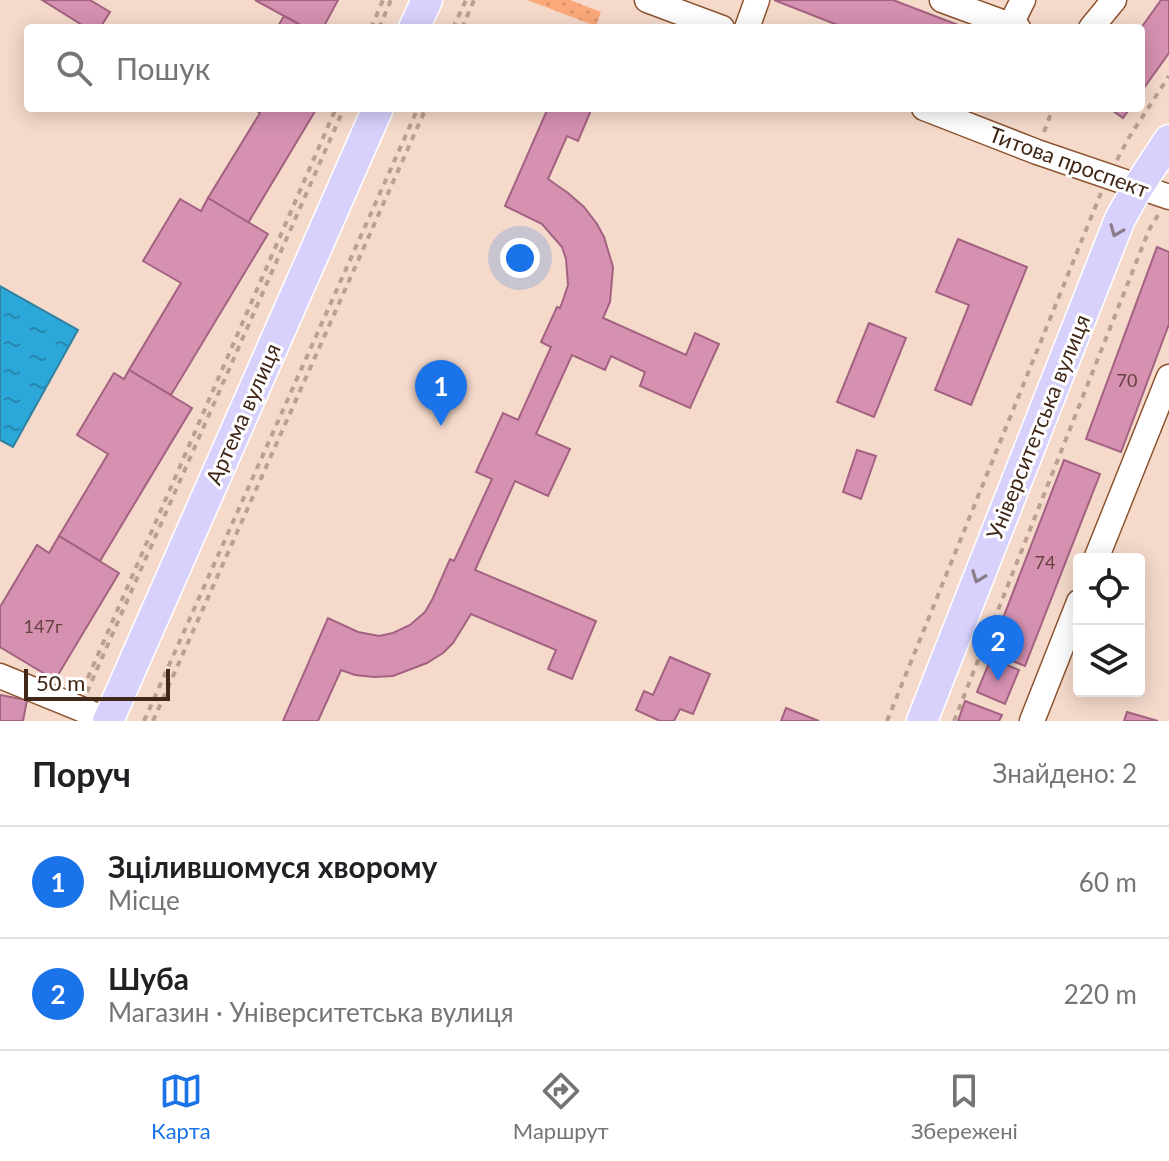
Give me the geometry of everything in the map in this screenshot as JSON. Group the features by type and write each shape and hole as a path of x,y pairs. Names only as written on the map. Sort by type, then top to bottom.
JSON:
{"main road":[{"path":"416,24 427,0"},
{"name":"Артема вулиця","path":"108,720 376,112"},
{"name":"Університетська вулиця","path":"922,721 1120,219 1169,140"}],"street":[{"path":"647,0 711,24"},
{"path":"748,24 757,0"},
{"path":"942,0 1005,24"},
{"path":"1014,24 1023,0"},
{"path":"1094,24 1114,0"},
{"name":"Титова проспект","path":"945,112 976,118 1138,187 1166,203"},
{"path":"1098,553 1169,377"},
{"path":"1032,721 1073,617"},
{"path":"0,676 108,720"}],"path":[{"path":"373,24 383,0"},
{"path":"381,24 391,0"},
{"path":"455,24 466,0"},
{"path":"464,24 474,0"},
{"path":"887,721 1094,208 1128,139 1169,76"},
{"path":"76,707 334,112"},
{"path":"76,707 342,112"},
{"path":"144,721 416,112"},
{"path":"153,721 424,112"},
{"path":"954,721 1149,230 1166,203"}],"shaded area":[{"path":"527,0 570,0 601,12 597,24"}],"water":[{"path":"0,286 78,330 13,447 0,440"}],"building":[{"path":"42,0 90,0 110,12 102,24 81,24"},
{"path":"255,0 338,0 325,24 299,24"},
{"path":"774,0 893,0 956,24 835,24"},
{"path":"1161,0 1169,0 1169,53 1145,86 1145,24"},
{"path":"284,16 299,24 279,24"},
{"path":"315,112 248,223 208,198 260,113"},
{"path":"546,112 590,112 578,141 567,136 548,179 584,207 604,237 613,267 610,302 603,318 686,355 695,333 719,344 690,408 640,386 645,372 611,356 605,370 572,355 536,434 570,449 548,496 515,481 475,570 596,621 572,679 548,669 556,650 471,614 453,643 427,663 393,676 355,675 341,670 318,721 283,721 328,618 358,632 379,636 410,625 425,612 450,559 454,561 492,479 476,472 503,413 518,420 551,347 541,342 557,307 560,308 568,285 566,259 562,247 542,224 505,206"},
{"path":"208,198 268,234 171,395 129,370 181,283 143,261 180,199 201,211"},
{"path":"958,239 1027,267 971,405 935,390 969,305 936,292"},
{"path":"1157,247 1169,252 1169,324 1121,452 1086,439"},
{"path":"869,323 906,338 874,417 837,402"},
{"path":"129,370 192,408 100,561 59,536 108,454 77,435 114,373 124,379"},
{"path":"857,450 876,456 861,499 843,492"},
{"path":"1064,460 1100,474 1025,666 990,652"},
{"path":"59,536 119,573 55,680 0,647 0,607 37,545 49,553"},
{"path":"670,657 710,674 693,714 680,709 674,721 660,721 636,710 644,691 653,695"},
{"path":"991,658 1019,670 1005,704 977,692"},
{"path":"0,695 27,700 23,721 0,721"},
{"path":"965,701 1002,715 999,721 958,721"},
{"path":"786,708 819,721 781,721"},
{"path":"1127,712 1158,721 1124,721"}],"place":[{"name":"Зцілившомуся хворому","path":"441,426"},
{"name":"Шуба","path":"998,681"}]}
